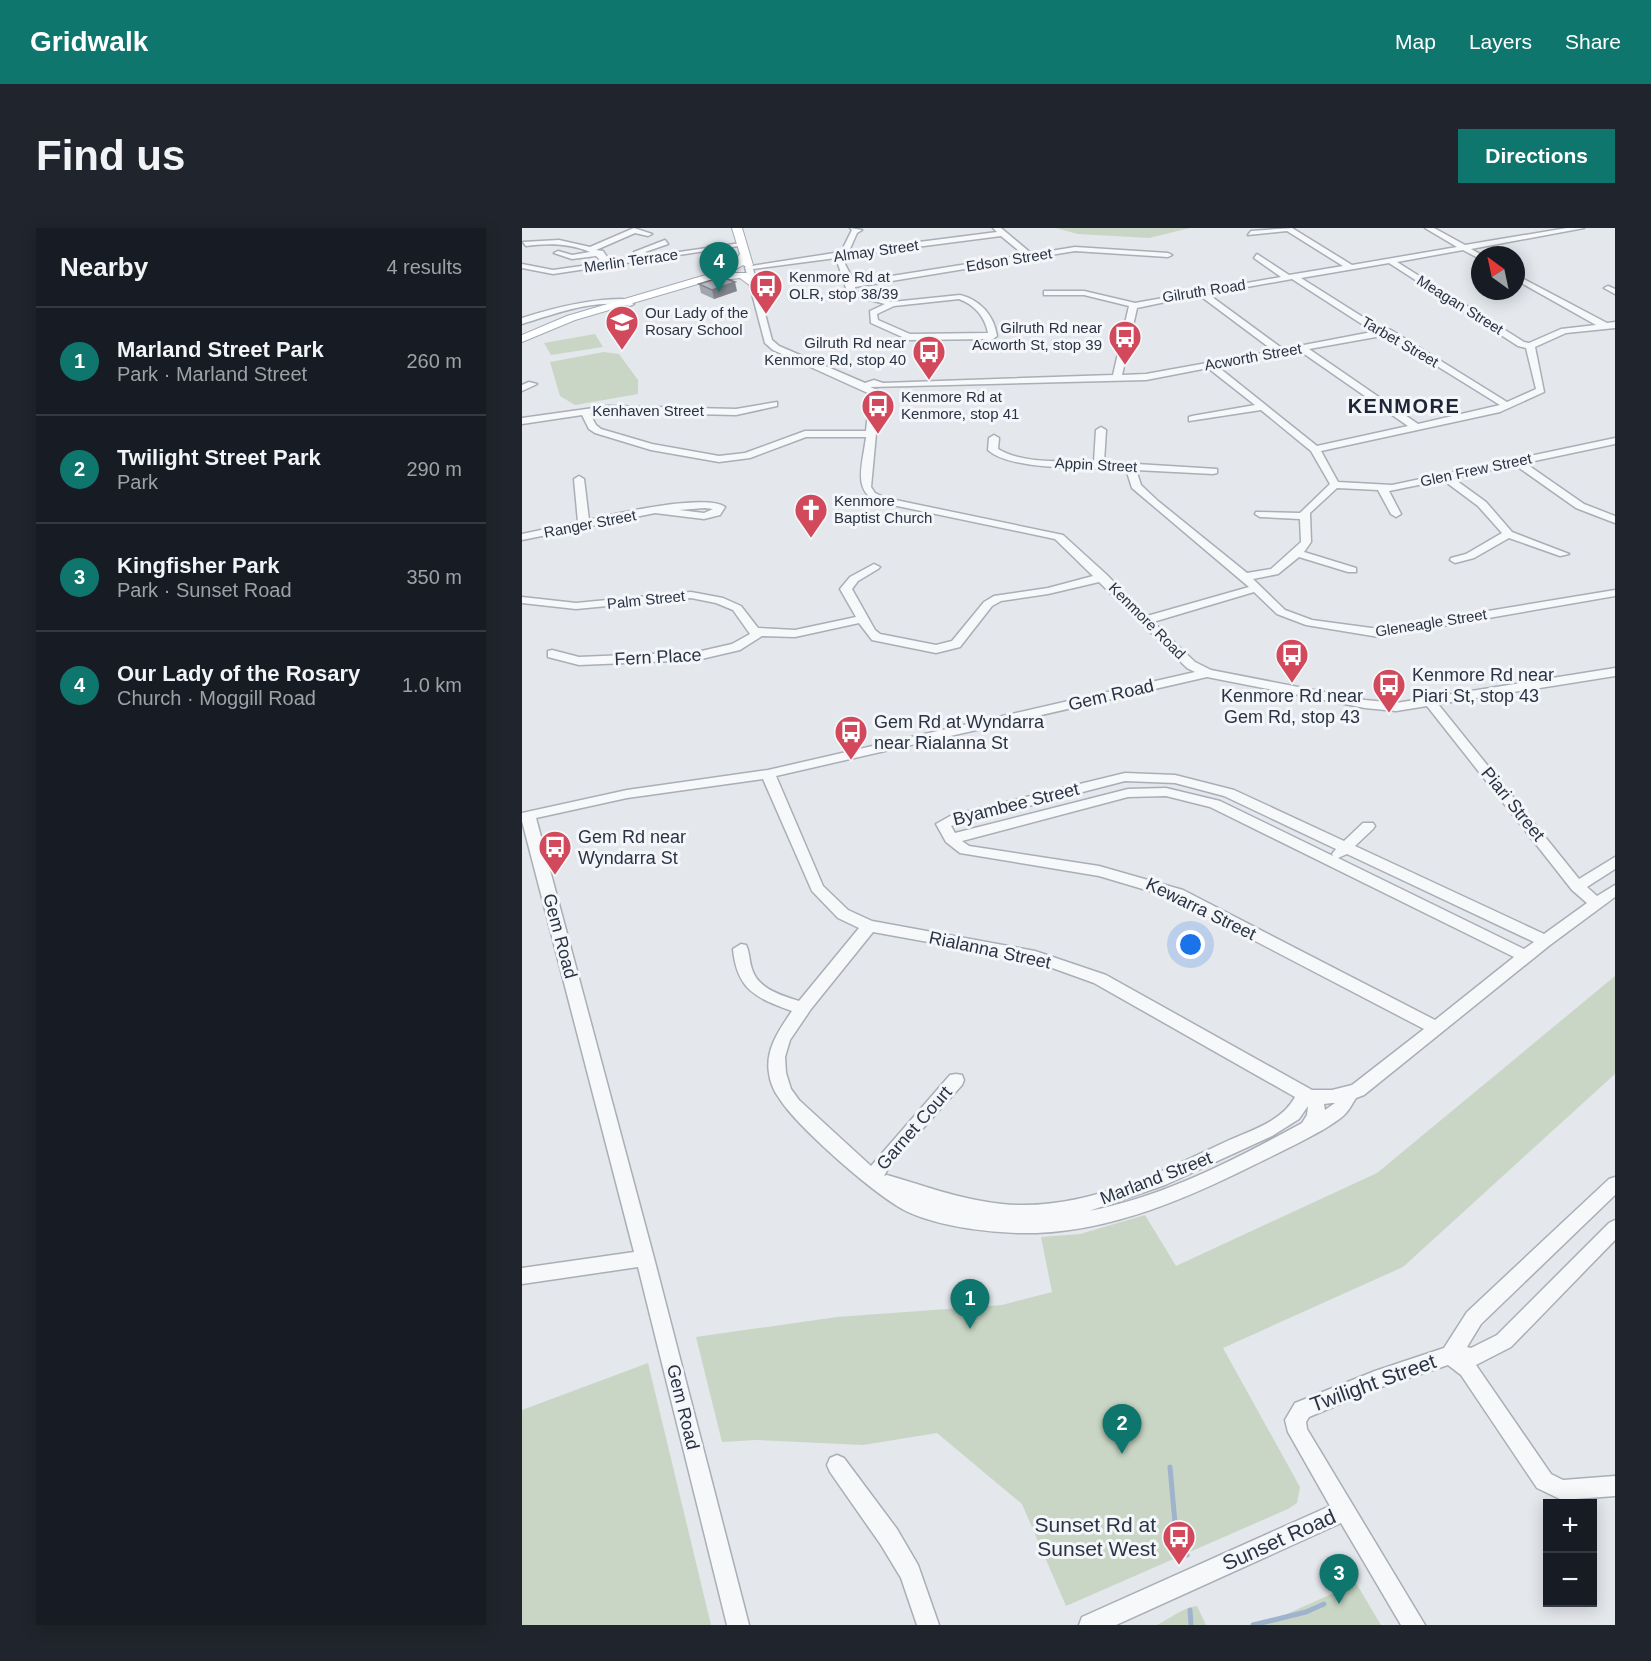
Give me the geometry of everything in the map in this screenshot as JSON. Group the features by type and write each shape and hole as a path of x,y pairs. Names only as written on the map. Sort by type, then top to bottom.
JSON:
{"main road":[{"path":"526,338 629,303 749,267 737,228"},
{"path":"718,277 738,265 743,249"},
{"path":"718,277 742,275 752,282"}],"street":[{"path":"868,228 856,229 839,259 851,285 851,292 892,304 922,303 960,297 969,299 992,322 993,336 909,337 874,321 873,313 892,304"},
{"path":"1429,228 1471,251"},
{"name":"Gilruth Road","path":"1134,305 1580,228"},
{"path":"591,249 631,229 648,234"},
{"path":"1251,233 1288,229 1350,267"},
{"path":"1000,230 1032,257"},
{"name":"Almay Street","path":"749,267 841,257 1000,230"},
{"path":"650,258 636,254 665,242"},
{"path":"526,244 558,243 591,249 600,253 608,264"},
{"name":"Merlin Terrace","path":"522,266 548,272 650,258 743,249"},
{"name":"Edson Street","path":"851,285 1075,249 1168,255"},
{"path":"558,253 572,257 600,253"},
{"name":"Tarbet Street","path":"1257,256 1374,328 1388,332 1507,406"},
{"name":"Meagan Street","path":"1391,261 1521,344 1530,346"},
{"path":"749,267 768,341 776,348 874,387 1117,378 1134,305 1084,293 1047,293"},
{"path":"1525,282 1610,326"},
{"path":"1200,292 1281,352"},
{"path":"522,321 553,312 629,303"},
{"path":"1315,449 1507,406 1541,390 1530,346 1564,331 1610,326"},
{"name":"Acworth Street","path":"1117,378 1146,377 1388,332"},
{"path":"1302,348 1416,427"},
{"path":"1210,365 1315,449 1335,485 1308,508 1304,516 1306,542 1297,553 1274,572 1245,577"},
{"name":"Kenmore Road","path":"874,387 866,487 871,495 883,500 1059,537 1103,577 1191,665 1207,673 1365,704 1395,707 1615,672"},
{"name":"Kenhaven Street","path":"522,420 584,411 735,412 774,404"},
{"path":"1192,419 1262,407"},
{"path":"584,411 592,427 598,430 651,447 719,459 747,456 805,434 872,431"},
{"path":"1099,464 1101,430"},
{"name":"Appin Street","path":"994,438 993,450 1005,457 1022,461 1213,471"},
{"name":"Glen Frew Street","path":"1335,485 1382,488 1615,441"},
{"path":"1602,444 1615,452"},
{"path":"1517,462 1580,506 1615,520"},
{"name":"Gleneagle Street","path":"1130,466 1136,486 1245,577 1281,612 1293,618 1372,633 1615,593"},
{"path":"1445,477 1482,504 1508,534 1564,554"},
{"path":"579,479 584,525"},
{"path":"1382,488 1396,514"},
{"name":"Ranger Street","path":"522,537 658,511"},
{"path":"1260,514 1304,516"},
{"path":"1455,560 1470,556 1508,534"},
{"path":"1297,553 1352,570"},
{"path":"874,567 854,579 846,589 870,632 885,640 926,648 946,647 962,639 988,604 998,598 1048,591 1103,577"},
{"path":"1146,620 1257,588"},
{"name":"Palm Street","path":"522,600 576,606 690,595 729,604 742,613 751,628 759,633"},
{"path":"759,633 812,631 863,619"},
{"name":"Fern Place","path":"552,654 579,661 697,656 736,647 759,633"},
{"name":"Gem Road","path":"738,1625 645,1258 525,816 627,794 768,774 1207,673"},
{"name":"Piari Street","path":"1431,703 1577,887 1596,903"},
{"name":"Rialanna Street","path":"768,774 817,888 843,914 869,927 1035,956 1100,980 1310,1096"},
{"name":"Byambee Street","path":"1525,956 1215,804 1166,792 1128,793 951,839 943,824 952,819 1125,777 1146,776 1192,782 1229,793 1545,941"},
{"path":"1333,860 1368,826"},
{"name":"Kewarra Street","path":"951,839 965,850 1083,866 1146,882 1178,894 1436,1028"},
{"path":"1577,887 1615,862"},
{"name":"Marland Street","path":"873,1177 976,1208 1020,1213 1071,1208 1121,1195 1184,1170 1276,1125 1294,1114 1310,1096 1349,1094 1358,1090 1525,956 1615,890"},
{"name":"Marland Street","path":"869,927 792,1022 779,1048 776,1072 785,1095 846,1156 912,1206 978,1222 1025,1226 1076,1221 1127,1210 1191,1186 1308,1128 1340,1109 1349,1094"},
{"path":"741,949 744,975 752,985 762,994 803,1009"},
{"name":"Garnet Court","path":"873,1177 884,1160 956,1080"},
{"path":"1308,1128 1316,1116 1310,1096"},
{"name":"Twilight Street","path":"1451,1354 1474,1318 1615,1184"},
{"name":"Twilight Street","path":"1344,1510 1298,1432 1295,1420 1302,1410 1375,1380 1451,1354 1473,1357 1504,1341 1615,1228"},
{"path":"522,1276 645,1258"},
{"path":"1451,1354 1468,1369 1544,1481 1562,1490 1615,1486"},
{"path":"837,1466 889,1537 909,1574 928,1625"},
{"name":"Sunset Road","path":"1090,1625 1344,1510 1414,1625"}],"green space":[{"path":"1056,228 1190,228 1149,238 1078,234"},
{"path":"595,334 603,347 551,355 544,343"},
{"path":"604,352 619,354 638,380 638,394 575,405 560,396 550,362"},
{"path":"1615,976 1615,1074 1403,1267 1223,1348 1300,1487 1297,1503 1288,1509 1066,1606 1022,1504 937,1433 863,1445 756,1440 722,1442 696,1337 837,1317 1002,1305 1052,1292 1041,1237 1080,1234 1145,1215 1176,1266 1377,1173"},
{"path":"648,1363 711,1625 522,1625 522,1410"},
{"path":"1356,1583 1381,1625 1262,1625"},
{"path":"1197,1606 1206,1625 1157,1625 1181,1611"}],"building":[{"path":"722,277 735,282 712,290 699,284"}],"waterway":[{"path":"1170,1467 1175,1523 1187,1555"},
{"path":"1253,1625 1306,1612 1324,1604"},
{"path":"1190,1610 1191,1625"}],"place":[{"name":"Our Lady of the Rosary","path":"719,292"},
{"name":"Kenmore Rd at OLR, stop 38/39","path":"766,315"},
{"name":"Our Lady of the Rosary School","path":"622,351"},
{"name":"Gilruth Rd near Acworth St, stop 39","path":"1125,366"},
{"name":"Gilruth Rd near Kenmore Rd, stop 40","path":"929,381"},
{"name":"Kenmore Rd at Kenmore, stop 41","path":"878,435"},
{"name":"Kenmore Baptist Church","path":"811,539"},
{"name":"Kenmore Rd near Gem Rd, stop 43","path":"1292,684"},
{"name":"Kenmore Rd near Piari St, stop 43","path":"1389,714"},
{"name":"Gem Rd at Wyndarra near Rialanna St","path":"851,761"},
{"name":"Gem Rd near Wyndarra St","path":"555,876"},
{"name":"Marland Street Park","path":"970,1329"},
{"name":"Twilight Street Park","path":"1122,1454"},
{"name":"Sunset Rd at Sunset West","path":"1179,1566"},
{"name":"Kingfisher Park","path":"1339,1604"}],"district":[{"name":"KENMORE","path":"1404,406"}]}
